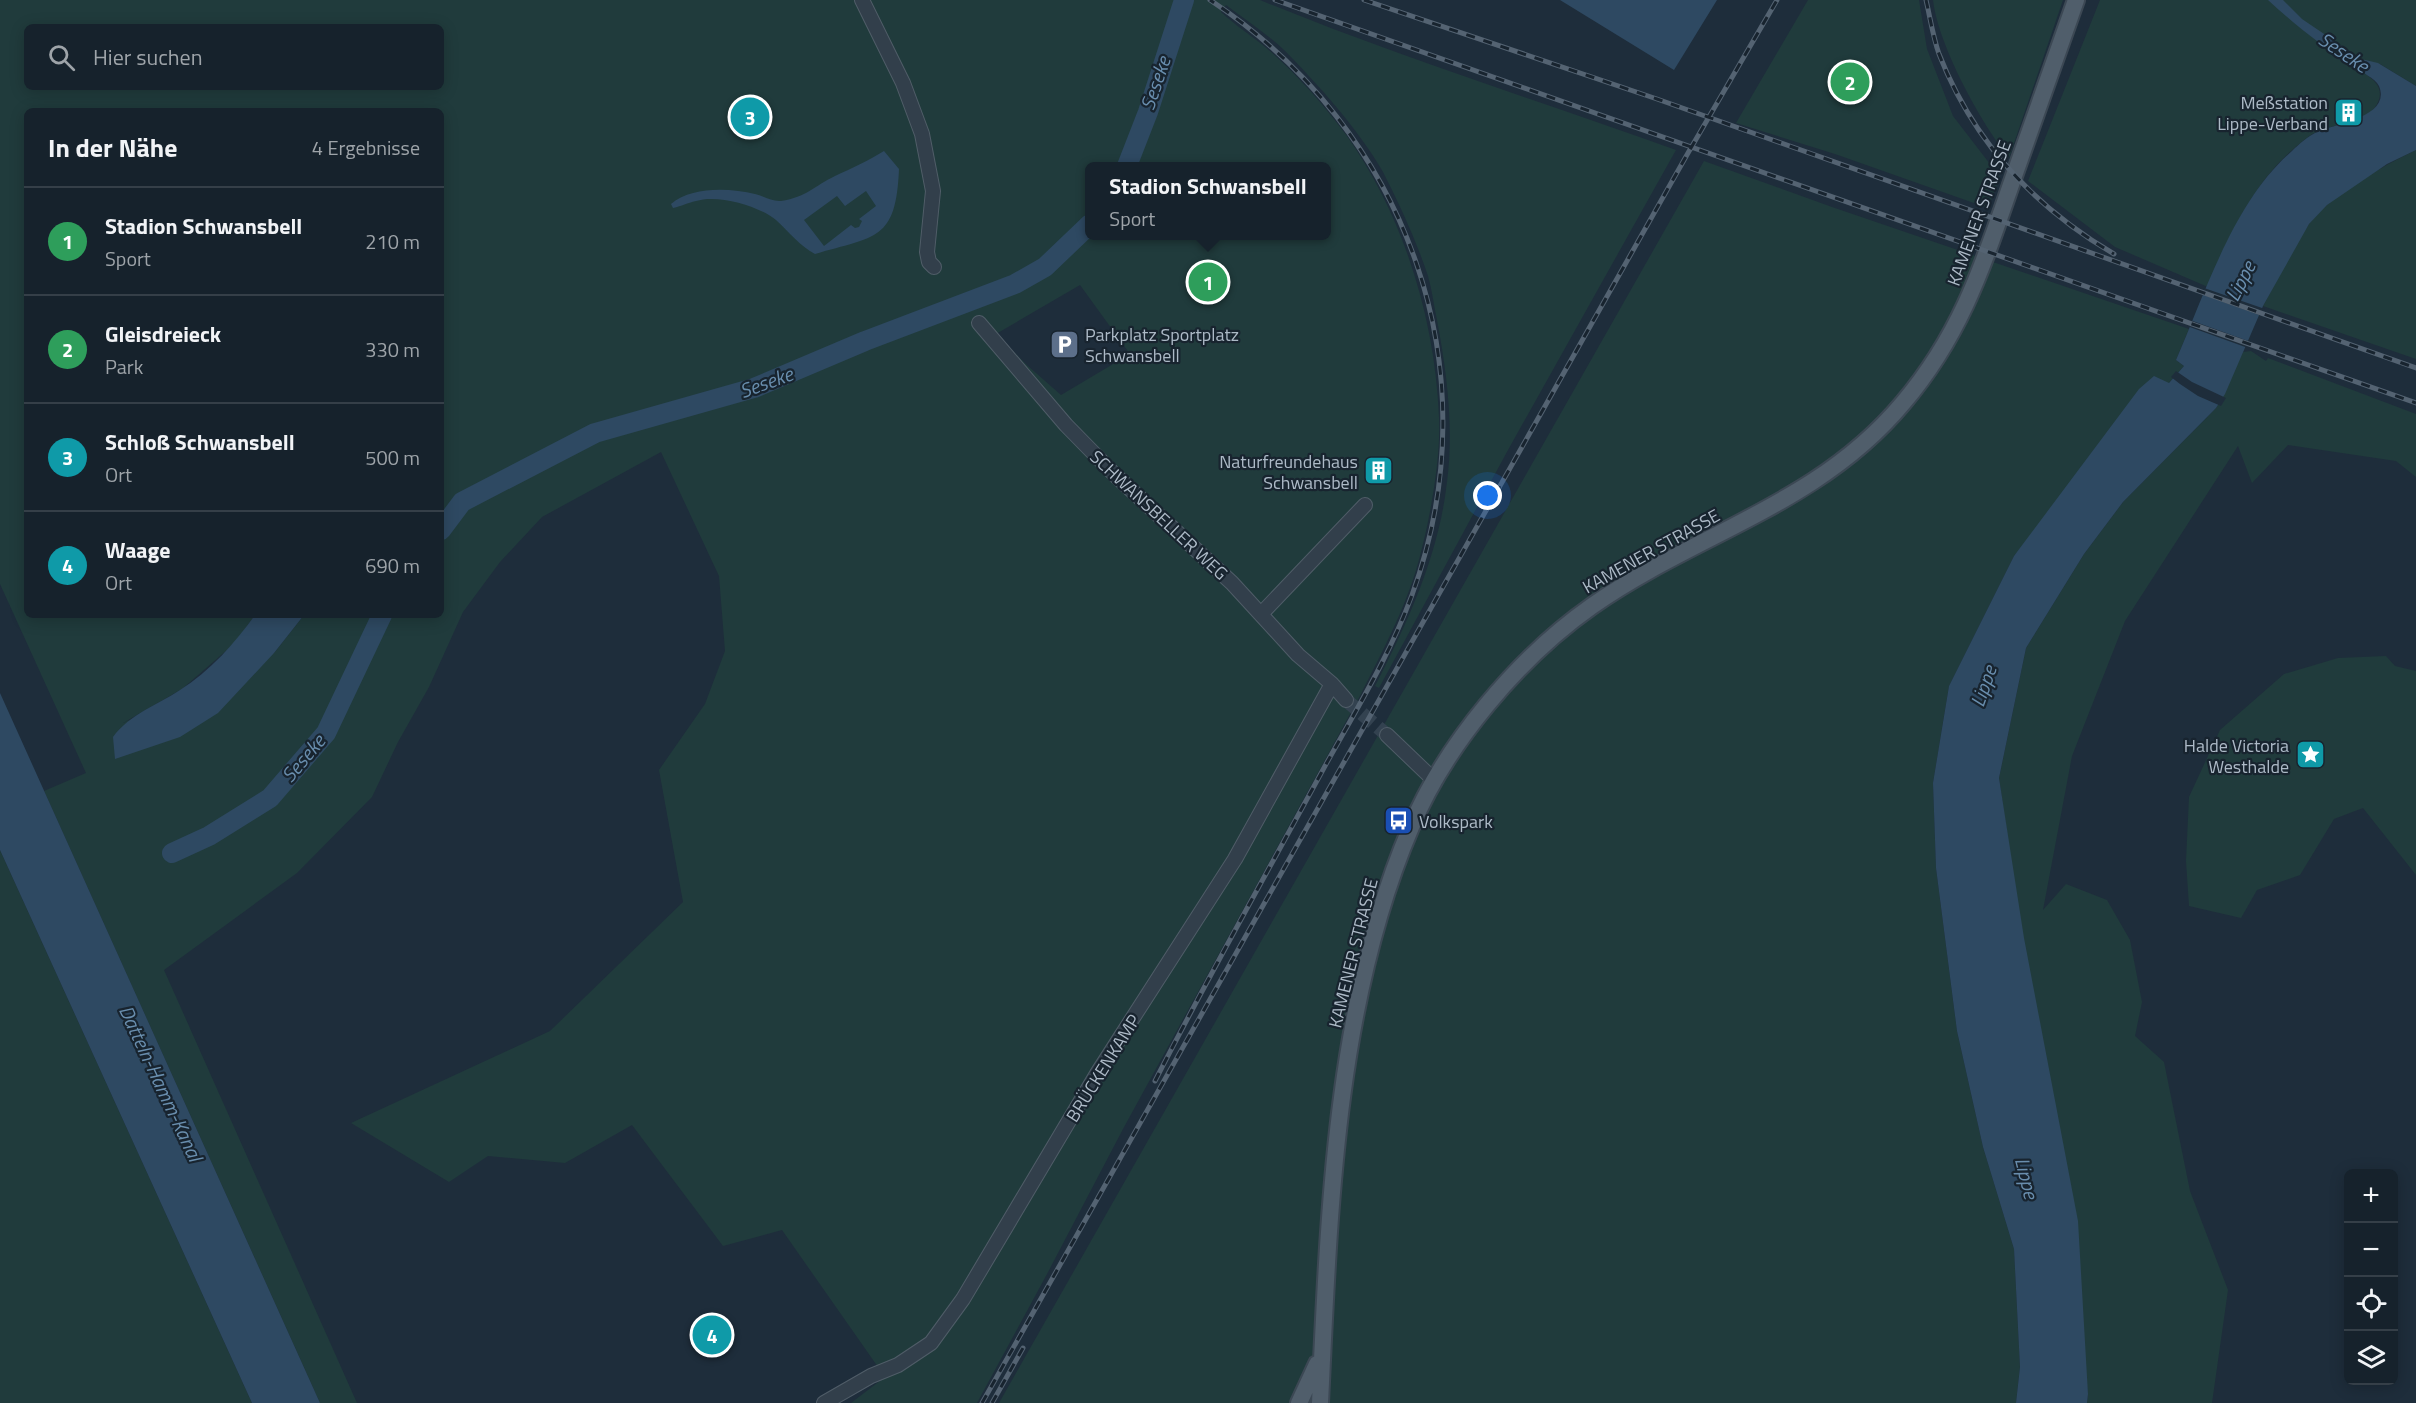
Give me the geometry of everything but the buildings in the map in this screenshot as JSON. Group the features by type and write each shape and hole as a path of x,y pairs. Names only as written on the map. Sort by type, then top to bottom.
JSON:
{"main road":[{"name":"KAMENER STRASSE","path":"1320,1403 1337,1140 1358,1006 1390,882 1411,827 1435,781 1500,688 1535,651 1558,631 1613,592 1815,482 1844,461 1900,406 1947,343 1963,313 1983,264 2076,0"},
{"path":"1299,1403 1322,1352"}],"street":[{"path":"862,0 903,83 922,134 933,191 927,252 929,262 934,267"},
{"name":"SCHWANSBELLER WEG","path":"979,322 1066,425 1262,613 1298,655 1332,684 1346,700"},
{"path":"1262,613 1365,505"},
{"name":"BRÜCKENKAMP","path":"824,1403 872,1376 898,1365 931,1342 963,1299 1098,1072 1235,859 1332,684"},
{"path":"1386,735 1435,781"}],"green space":[{"path":"0,0 1260,0 1415,59 1676,150 1508,450 1379,688 1375,686 1410,612 1429,561 1443,509 1447,482 1450,421 1441,340 1429,281 1413,236 1383,172 1350,124 1283,49 1226,5 1221,12 1275,56 1328,112 1347,136 1385,200 1413,270 1431,343 1439,417 1437,467 1432,503 1410,589 1361,694 1123,1129 977,1403 851,1403 885,1377 782,1230 723,1246 632,1125 565,1163 488,1156 449,1182 351,1123 550,1031 683,902 659,770 705,704 725,651 719,576 661,452 542,517 500,562 463,612 429,687 398,742 372,797 297,873 164,970 357,1403 320,1403 44,791 86,773 0,584","holes":["1080,285 1130,354 1061,395 996,334"]},
{"path":"1808,0 1919,0 1927,49 1953,116 2000,177 1988,208 1835,154 1736,123"},
{"path":"1933,0 2063,0 2009,158 1986,125 1962,83 1943,39"},
{"path":"2100,0 2416,0 2416,86 2380,64 2346,63 2366,74 2376,84 2380,96 2377,104 2366,116 2313,134 2277,165 2242,214 2208,287 2115,247 2028,181"},
{"path":"2416,150 2416,359 2263,306 2296,244 2319,213 2358,182"},
{"path":"1704,161 2189,329 2176,360 2184,366 2014,556 1949,686 1933,783 1936,868 1957,1031 1983,1147 2014,1249 2020,1367 2016,1403 999,1403"},
{"path":"2251,351 2266,361 2268,358 2416,414 2416,477 2396,461 2288,445 2252,483 2238,446 2125,621 2072,756 2043,910 2066,884 2107,900 2130,940 2142,1002 2135,1036 2164,1062 2190,1191 2228,1290 2212,1403 2087,1403 2088,1394 1999,778 2026,648 2084,554 2123,502 2216,408 2243,352"},
{"path":"2386,656 2395,666 2416,671 2416,875 2363,808 2334,819 2300,875 2257,890 2241,918 2189,906 2186,861 2189,797 2220,730 2284,674 2338,658"},
{"path":"0,850 252,1403 0,1403"}],"water":[{"path":"1560,0 1717,0 1674,70"},
{"name":"Lippe","path":"2268,0 2283,0 2302,19 2361,59 2378,63 2416,86 2416,150 2387,164 2327,205 2309,224 2263,306 2225,394 2216,408 2123,502 2084,554 2026,648 1999,778 2024,938 2078,1221 2088,1394 2087,1403 2016,1403 2020,1367 2014,1249 1983,1147 1957,1031 1936,868 1933,783 1949,686 2014,556 2139,389 2154,376 2169,383 2184,366 2176,360 2224,248 2254,195 2272,172 2307,138 2370,112 2381,97 2379,86 2374,80 2320,44"},
{"path":"884,151 899,169 897,193 887,223 879,232 868,238 815,254 799,243 776,220 749,206 715,199 705,199 673,208 671,204 689,194 712,190 745,192 778,201 790,199 804,194","holes":["866,191 876,206 859,219 862,221 859,227 855,228 851,225 824,246 804,220 837,196 845,206"]},
{"path":"253,618 302,618 274,653 218,713 180,737 115,759 113,737 127,722 202,674 239,636"},
{"name":"Datteln-Hamm-Kanal","path":"0,693 320,1403 252,1403 0,850"}],"pier":[{"path":"2204,288 2265,309 2262,316 2201,294"},
{"path":"2190,320 2251,342 2248,348 2187,326"},
{"path":"2176,371 2192,382 2226,398 2221,406 2198,396 2171,377"}],"waterway":[{"name":"Seseke","path":"1129,162 1148,112 1184,0"},
{"name":"Seseke","path":"444,526 462,502 595,433 754,388 865,341 1015,284 1045,267 1085,229"},
{"name":"Seseke","path":"172,853 209,836 270,798 326,733 381,618"}],"tunnel":[{"path":"1346,700 1387,735"}],"railway":[{"path":"1155,1081 1217,962 1372,682 1403,617 1412,595 1435,510 1443,426 1436,342 1416,262 1383,187 1337,117 1279,54 1210,0"},
{"path":"1275,0 2416,403"},
{"path":"1364,0 1657,99 2416,368"},
{"path":"982,1403 1688,153 1777,0"},
{"path":"1926,0 1939,54 1953,86 1988,143 2032,193 2058,215 2114,254"},
{"path":"992,1403 1023,1348"}],"place":[{"name":"Gleisdreieck","path":"1850,82"},
{"name":"Meßstation Lippe-Verband","path":"2349,112"},
{"name":"Schloß Schwansbell","path":"750,117"},
{"name":"Stadion Schwansbell","path":"1208,282"},
{"name":"Parkplatz Sportplatz Schwansbell","path":"1064,344"},
{"name":"Naturfreundehaus Schwansbell","path":"1379,471"},
{"name":"Halde Victoria Westhalde","path":"2310,755"},
{"name":"Volkspark","path":"1398,821"},
{"name":"Waage","path":"712,1335"}]}
